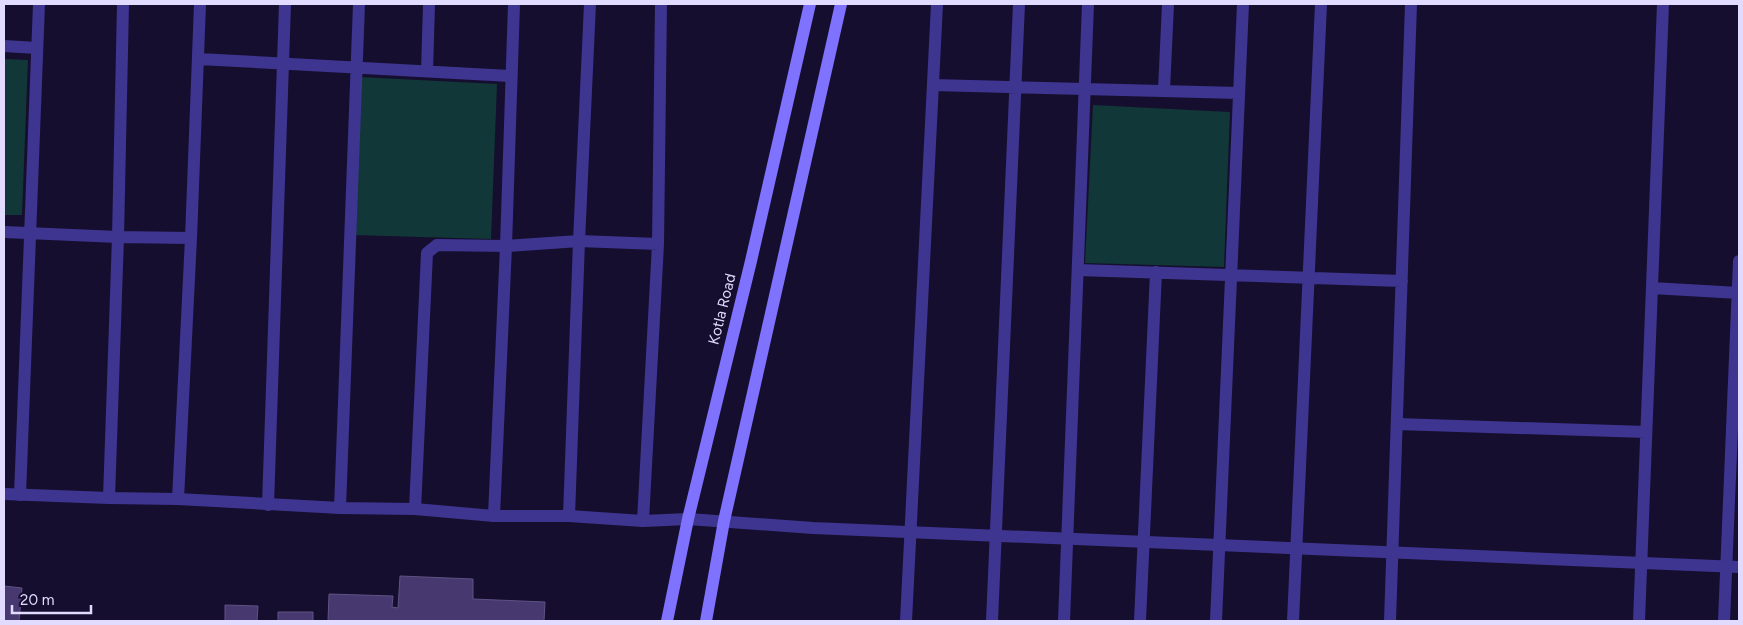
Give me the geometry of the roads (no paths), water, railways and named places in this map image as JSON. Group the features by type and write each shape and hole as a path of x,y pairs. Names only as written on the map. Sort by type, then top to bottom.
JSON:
{"main road":[{"name":"Kotla Road","path":"668,621 688,519 751,261 810,4"},
{"path":"706,621 724,522 841,4"}],"street":[{"path":"20,495 39,4"},
{"path":"109,498 118,237 123,4"},
{"path":"178,499 200,4"},
{"path":"268,505 285,4"},
{"path":"340,508 359,4"},
{"path":"427,71 428,4"},
{"path":"494,516 514,4"},
{"path":"569,516 590,4"},
{"path":"643,521 658,244 661,4"},
{"path":"906,621 937,4"},
{"path":"992,621 1019,4"},
{"path":"1064,621 1088,4"},
{"path":"1164,90 1168,4"},
{"path":"1216,621 1243,4"},
{"path":"1294,621 1321,4"},
{"path":"1390,621 1394,552 1411,4"},
{"path":"1638,621 1663,4"},
{"path":"4,46 37,48"},
{"path":"199,59 511,76"},
{"path":"932,85 1239,93"},
{"path":"4,232 191,238"},
{"path":"416,509 427,253 437,245 506,246 579,240 658,244"},
{"path":"1724,621 1733,566 1739,261"},
{"path":"1078,270 1402,281"},
{"path":"1140,621 1156,272"},
{"path":"1652,288 1739,293"},
{"path":"1397,424 1646,432"},
{"path":"4,494 178,499 340,508 416,509 494,516 569,516 643,521 688,519 813,528 1733,566"}]}
